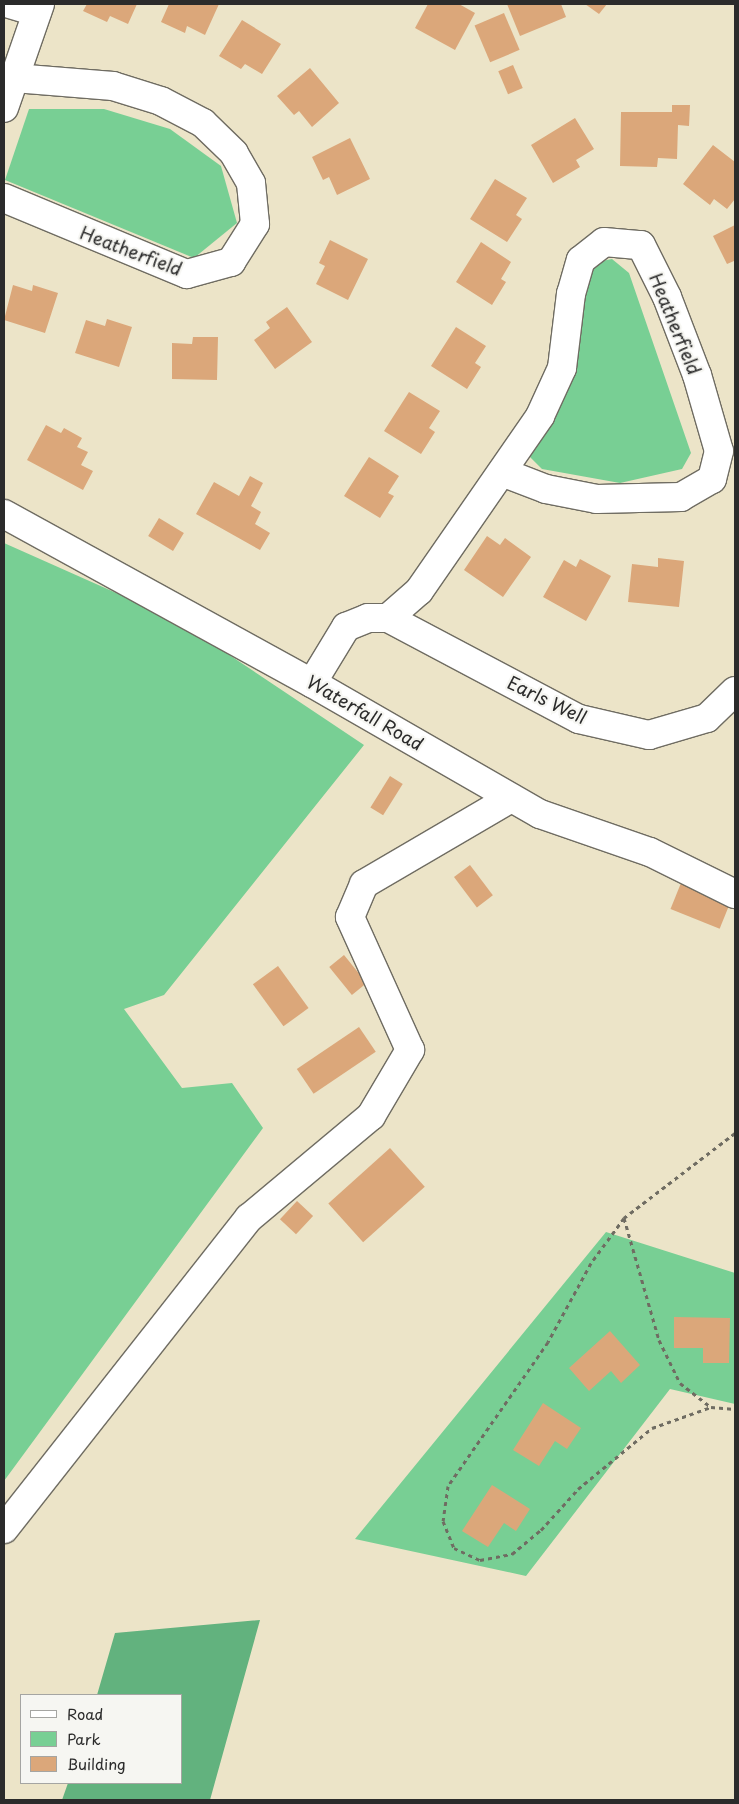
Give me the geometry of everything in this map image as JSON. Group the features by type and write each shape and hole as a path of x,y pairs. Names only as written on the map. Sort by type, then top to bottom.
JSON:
{"street":[{"path":"4,108 38,8 10,4"},
{"name":"Heatherfield","path":"4,198 187,274 231,262 255,224 251,183 234,153 203,123 161,101 113,86 14,78"},
{"name":"Heatherfield","path":"388,618 419,591 540,416 562,368 572,294 581,260 604,242 641,245 667,297 697,376 718,452 712,479 681,497 597,499 546,489 502,472"},
{"name":"Waterfall Road","path":"4,514 312,683 540,814 650,852 735,894"},
{"path":"312,683 346,627 368,618 388,618"},
{"name":"Earls Well","path":"388,618 579,719 649,736 707,718 735,691"},
{"path":"4,1529 249,1218 371,1116 410,1050 350,917 364,884 511,798"}],"path":[{"path":"735,1133 624,1218 591,1263 548,1342 448,1486 443,1521 454,1548 480,1560 512,1554 541,1530 578,1489 652,1428 711,1407 735,1409"},
{"path":"624,1218 659,1340 680,1383 711,1407"}],"green space":[{"path":"29,109 104,109 170,129 221,166 237,223 194,258 5,180"},
{"path":"612,259 629,273 691,453 682,469 620,483 542,469 530,457 566,376 574,308 597,262"},
{"path":"4,543 177,620 364,745 164,995 124,1009 182,1088 232,1083 263,1128 4,1481"},
{"path":"606,1232 735,1273 735,1404 670,1389 526,1576 355,1539"},
{"path":"260,1620 210,1800 62,1800 68,1784 182,1784 182,1694 97,1694 115,1633"}],"building":[{"path":"87,4 137,4 128,24 110,16 107,22 83,11"},
{"path":"169,4 219,4 205,35 187,26 185,33 161,22"},
{"path":"428,4 459,4 475,13 455,50 415,28"},
{"path":"507,4 561,4 566,17 520,36"},
{"path":"585,4 607,4 599,14"},
{"path":"504,13 520,50 490,62 475,26"},
{"path":"242,20 281,44 262,74 245,64 241,69 219,56"},
{"path":"513,65 523,88 508,94 498,71"},
{"path":"310,68 339,103 312,127 299,111 294,115 277,96"},
{"path":"672,105 690,105 689,126 678,125 677,159 658,158 657,167 620,166 621,112 672,112"},
{"path":"575,118 594,149 576,160 580,167 553,183 531,145"},
{"path":"350,138 370,179 337,195 329,177 323,180 312,157"},
{"path":"713,145 735,162 735,199 727,209 714,199 710,205 683,184"},
{"path":"495,179 527,198 516,215 522,219 507,242 470,219"},
{"path":"735,225 735,264 734,261 727,264 713,236"},
{"path":"330,240 368,259 348,300 316,284 325,266 319,263"},
{"path":"481,242 511,262 501,279 506,282 492,305 456,282"},
{"path":"13,285 32,291 33,285 58,293 45,333 4,320"},
{"path":"287,307 312,342 275,369 254,340 270,328 266,322"},
{"path":"107,319 132,327 119,367 75,353 86,320 105,326"},
{"path":"456,327 486,346 475,363 481,367 467,389 431,366"},
{"path":"193,337 218,337 217,380 172,379 172,343 192,344"},
{"path":"409,392 440,411 429,428 435,432 421,454 384,431"},
{"path":"46,425 61,433 64,428 82,438 77,447 88,452 81,465 93,471 83,490 27,460"},
{"path":"369,457 399,476 388,493 394,496 380,518 344,496"},
{"path":"250,476 263,483 251,506 261,512 255,524 270,533 260,550 196,514 214,482 239,496"},
{"path":"159,518 184,533 173,551 148,536"},
{"path":"487,536 500,545 505,538 531,557 503,597 464,570"},
{"path":"658,558 684,561 679,607 628,602 632,564 658,567"},
{"path":"580,559 611,576 586,621 543,597 564,560 576,567"},
{"path":"390,776 403,784 383,815 370,807"},
{"path":"470,865 493,895 477,907 454,877"},
{"path":"681,883 730,903 720,929 671,909"},
{"path":"344,955 367,983 352,995 329,967"},
{"path":"278,966 309,1008 283,1026 253,984"},
{"path":"359,1027 376,1052 314,1094 297,1069"},
{"path":"390,1148 425,1187 363,1242 328,1204"},
{"path":"297,1201 313,1216 296,1234 280,1219"},
{"path":"674,1317 730,1318 729,1363 703,1363 703,1348 674,1348"},
{"path":"610,1331 640,1365 621,1383 611,1371 589,1391 569,1368"},
{"path":"543,1403 581,1428 567,1449 555,1441 539,1466 513,1450"},
{"path":"492,1485 530,1509 516,1531 504,1523 488,1547 462,1531"}]}
